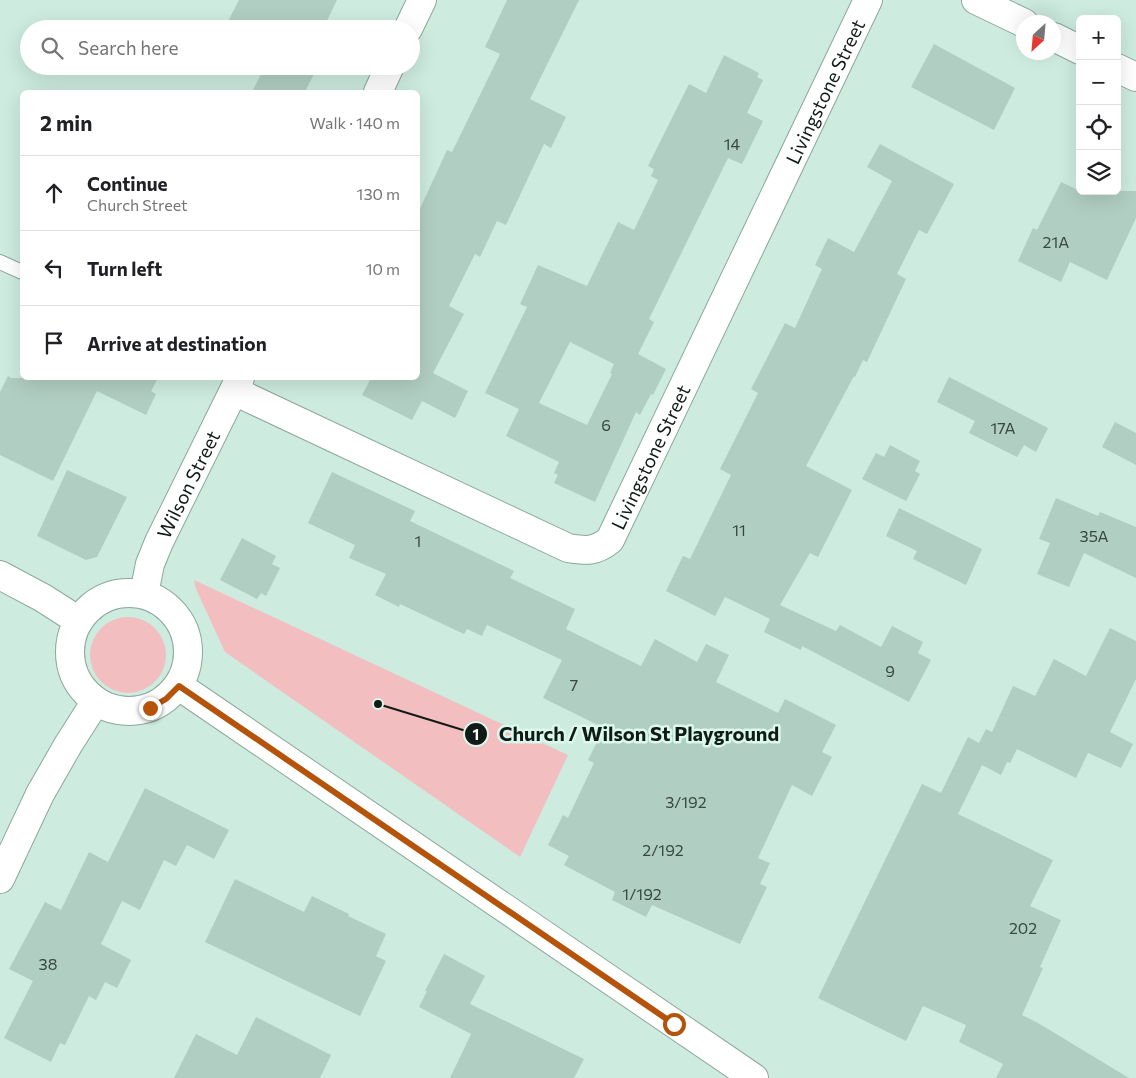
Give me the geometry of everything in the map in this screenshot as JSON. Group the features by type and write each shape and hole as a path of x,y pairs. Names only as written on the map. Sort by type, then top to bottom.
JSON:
{"street":[{"path":"412,20 422,0"},
{"name":"Livingstone Street","path":"237,384 568,548 585,551 600,548 610,540 868,0"},
{"path":"976,0 1016,19"},
{"path":"1061,40 1076,48"},
{"path":"1121,70 1136,77"},
{"path":"379,90 386,75"},
{"name":"Wilson Street","path":"144,594 150,564 158,542 237,384"},
{"path":"0,575 43,598 79,621"},
{"path":"125,593 144,594 162,602 176,614 185,631 189,649 187,668 179,686 158,704 150,708 131,712 112,709 96,701 84,692 76,679 71,664 69,649 72,635 79,621 91,606 107,597 125,593"},
{"path":"179,686 754,1078"},
{"path":"0,880 40,794 96,701"}],"lane":[{"path":"0,262 20,271"}],"shaded area":[{"path":"194,580 568,755 520,857 225,652 196,589"},
{"path":"128,617 142,620 155,628 163,641 166,655 163,669 155,682 142,690 128,693 114,690 101,682 93,669 90,655 93,641 101,628 114,620"}],"building":[{"path":"239,0 337,0 327,20 229,20"},
{"path":"507,0 579,0 530,99 566,117 551,148 544,144 506,225 497,221 480,257 475,254 449,306 464,314 433,373 468,391 455,418 422,401 412,420 362,395 370,380 420,380 420,209 447,150 452,152 500,54 485,47"},
{"path":"934,44 1015,88 994,130 911,87"},
{"path":"724,55 759,73 757,77 763,80 747,113 763,121 742,164 728,158 649,319 654,322 638,354 666,369 640,415 636,412 595,502 554,483 558,475 554,473 559,462 506,436 519,409 485,393 527,307 520,304 538,265 587,286 618,222 634,230 658,180 651,176 654,169 648,166 689,84 706,93","holes":["570,342 614,364 610,373 612,374 587,425 539,403"]},
{"path":"260,75 314,75 306,90 253,90"},
{"path":"880,144 954,184 927,234 919,230 897,274 906,279 867,362 863,360 806,466 852,490 818,557 810,553 780,605 836,631 840,625 881,647 892,626 923,642 918,653 931,660 909,702 802,646 801,650 764,632 770,619 725,597 715,616 666,591 683,556 690,559 731,475 720,469 758,393 751,389 785,323 795,328 822,269 815,265 828,238 854,252 892,181 867,167"},
{"path":"1061,182 1076,189 1076,195 1121,195 1121,191 1136,191 1136,218 1107,280 1070,262 1061,282 1018,261 1033,228 1037,230"},
{"path":"8,376 20,378 20,380 157,380 151,391 156,394 146,415 97,391 53,481 0,455 0,392"},
{"path":"949,377 1048,428 1036,452 1024,445 1017,457 969,433 975,421 937,402"},
{"path":"1115,422 1136,433 1136,465 1102,447"},
{"path":"890,445 920,461 915,471 920,474 906,501 862,479 876,453 884,457"},
{"path":"67,470 127,497 97,557 86,560 37,536"},
{"path":"332,472 415,511 410,521 514,571 510,578 575,609 566,629 641,666 655,639 697,662 706,644 729,655 716,682 778,713 785,699 836,725 822,752 832,757 812,796 792,785 758,858 770,863 760,884 767,887 740,944 652,905 646,917 612,900 615,892 564,865 569,856 548,845 563,815 568,818 594,763 588,760 604,728 543,698 562,660 487,625 482,636 467,629 464,634 400,604 399,607 375,595 386,574 349,558 355,545 308,523"},
{"path":"1056,498 1098,516 1100,512 1136,527 1136,578 1084,553 1069,587 1037,574 1050,543 1039,539"},
{"path":"899,508 982,549 966,585 913,559 917,551 886,536"},
{"path":"242,538 276,556 272,564 280,568 266,596 261,593 257,599 220,580"},
{"path":"1110,628 1136,641 1136,679 1110,732 1133,744 1121,768 1088,753 1076,778 1017,749 1010,763 1007,762 1001,775 982,765 958,814 1053,860 1030,906 1061,920 1040,967 1043,968 1022,1015 1129,1078 996,1078 1003,1064 959,1042 966,1025 923,1006 906,1041 818,998 922,784 941,793 968,737 979,743 986,729 992,732 1013,686 1035,696 1054,659 1086,676"},
{"path":"145,788 229,830 214,859 187,845 176,866 164,860 140,910 122,901 101,944 131,960 117,988 105,982 96,1000 89,996 65,1045 60,1043 51,1062 4,1038 33,981 9,969 45,902 61,910 89,852 108,862"},
{"path":"235,879 304,912 312,896 386,934 376,956 386,961 360,1016 205,942"},
{"path":"444,954 485,976 470,1004 584,1059 574,1078 450,1078 471,1034 419,1007"},
{"path":"256,1017 331,1055 320,1078 174,1078 196,1034 237,1055"}],"place":[{"name":"Church / Wilson St Playground","path":"378,704"}],"route":[{"path":"150,708 166,699 179,686 674,1024"}]}
